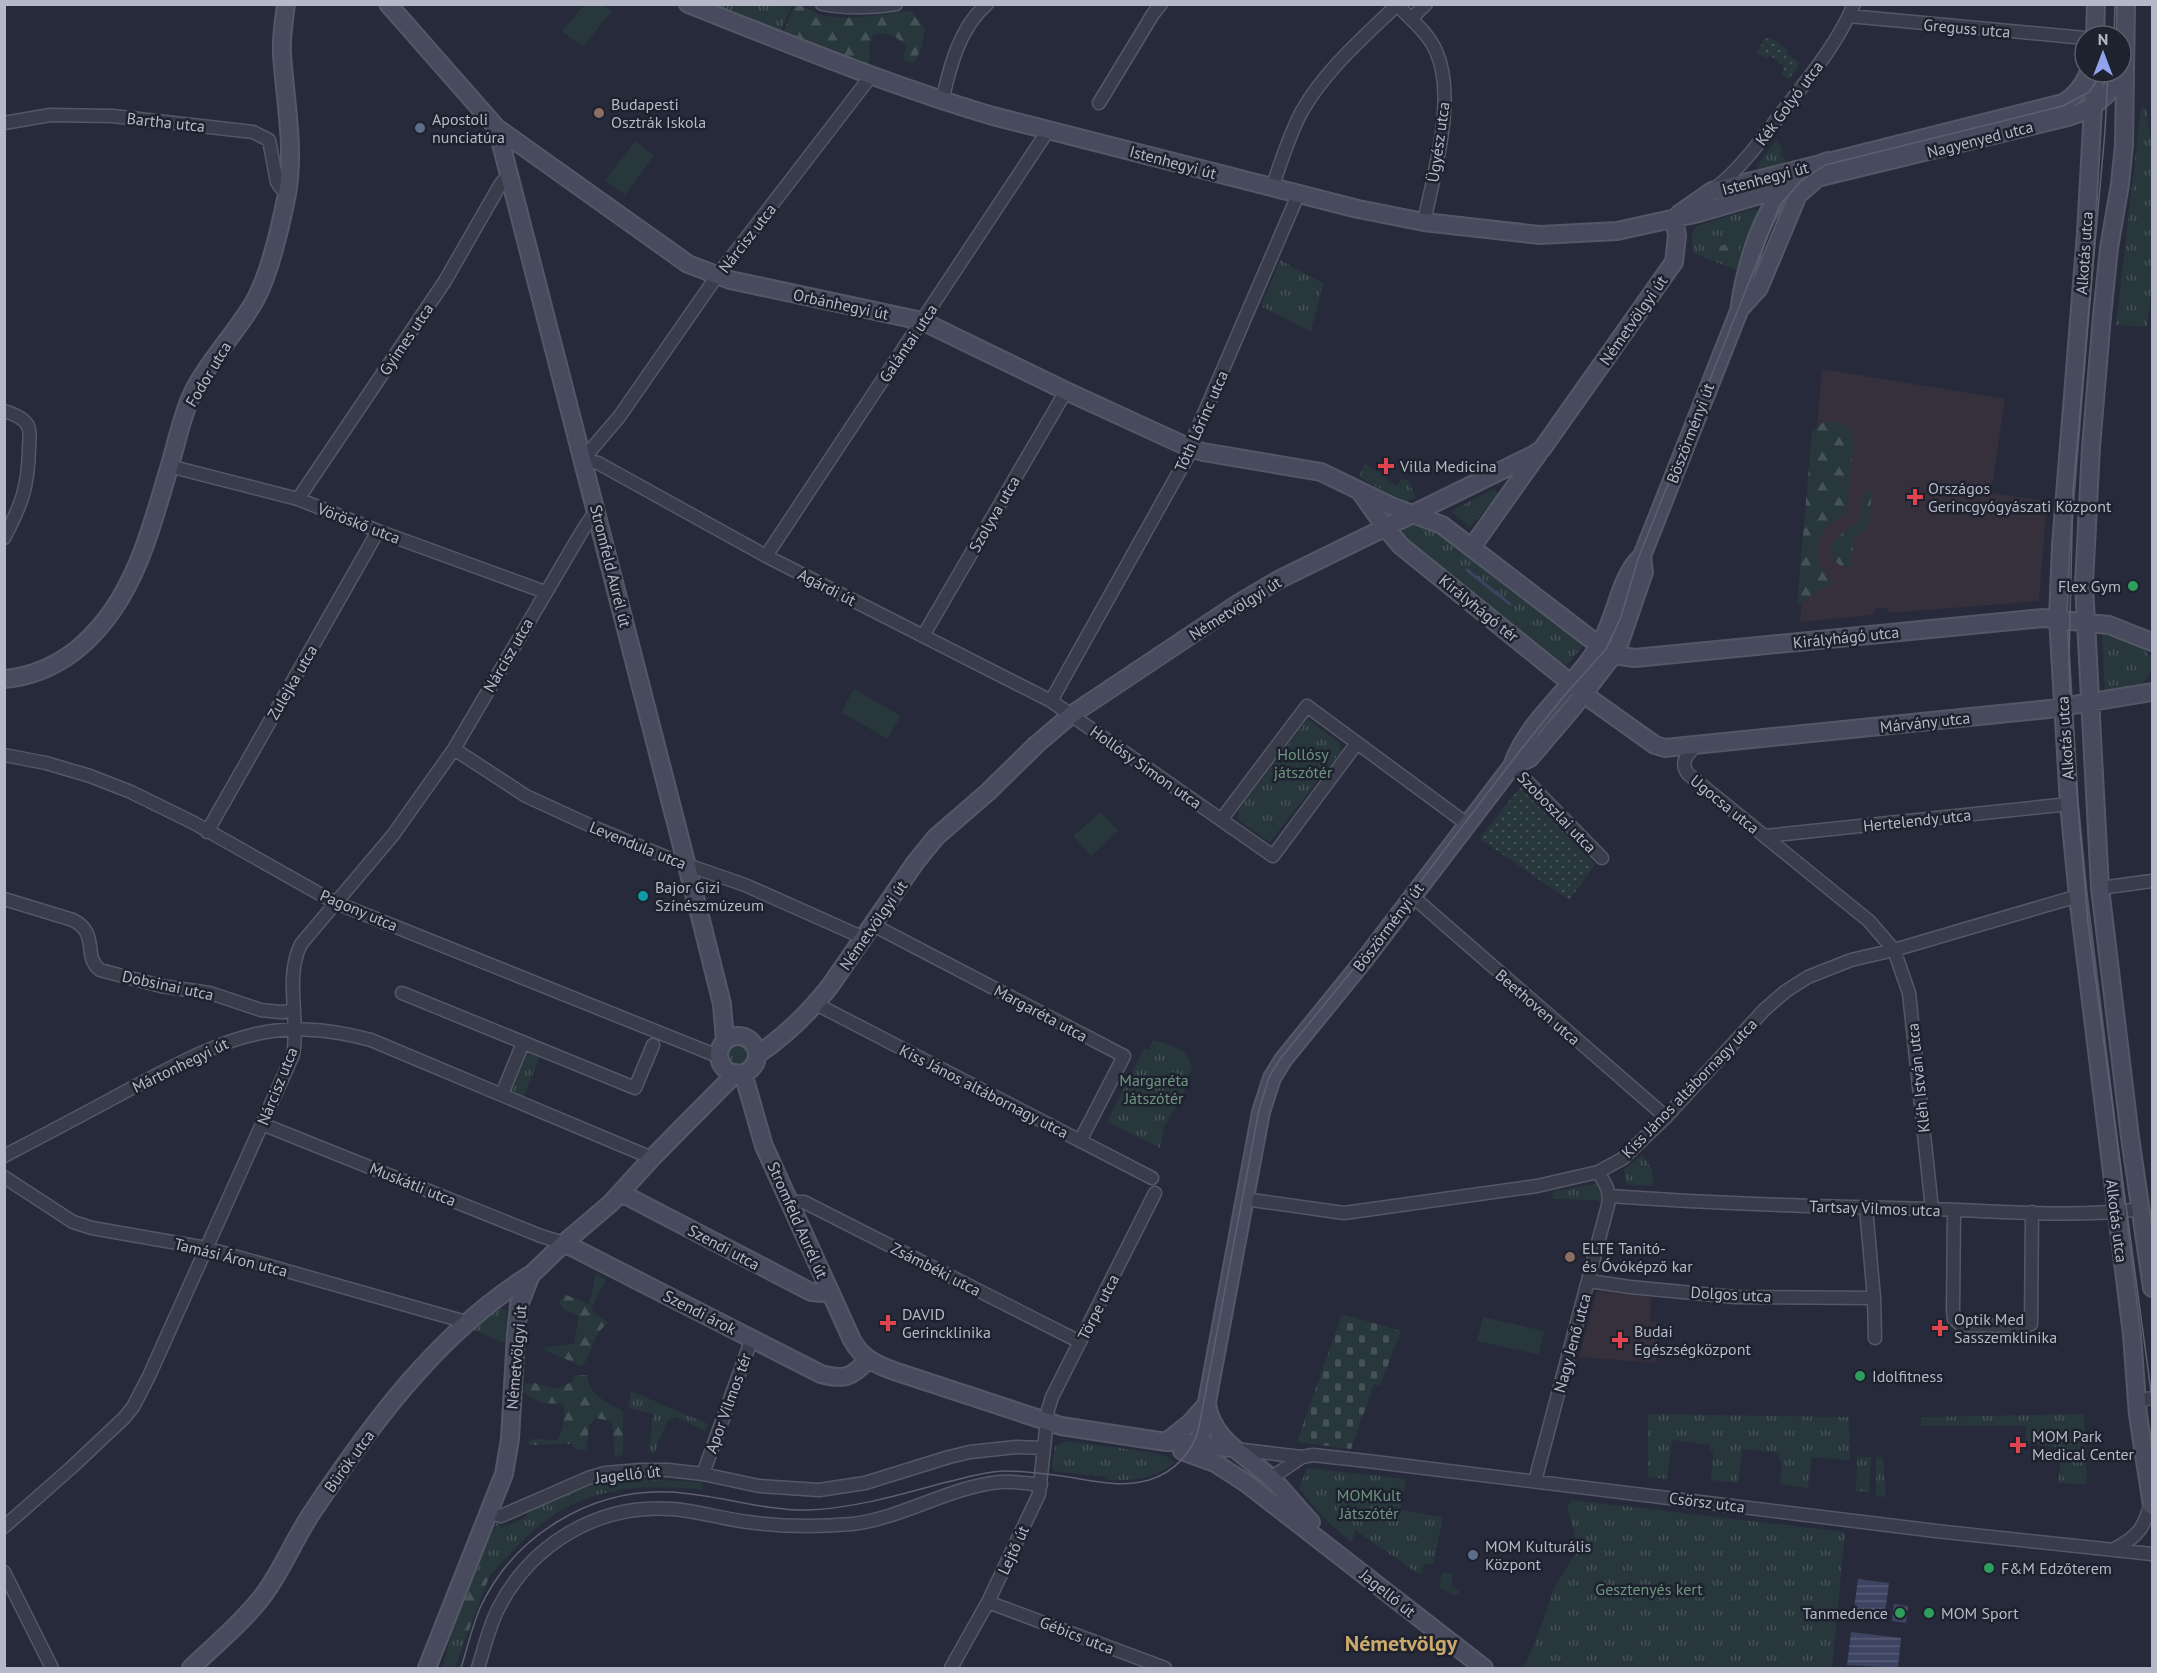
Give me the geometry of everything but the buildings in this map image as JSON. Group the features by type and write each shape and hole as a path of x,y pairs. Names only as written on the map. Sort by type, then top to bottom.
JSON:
{"street":[{"name":"Fodor utca","path":"4,679 39,671 66,658 92,637 114,610 129,586 140,559 194,391 255,300 280,227 288,191 289,135 282,43 286,4"},
{"name":"Orbánhegyi út","path":"388,4 497,128 688,264 717,276 922,321 1190,448 1314,470 1335,477 1360,492 1412,514"},
{"name":"Istenhegyi út","path":"688,4 871,76 942,101 1298,195 1424,222 1515,233 1562,235 1617,231 1699,213 1821,177"},
{"path":"822,4 842,8 874,8 896,4"},
{"path":"942,101 959,44 973,17 987,4"},
{"path":"1099,103 1161,4"},
{"path":"1411,19 1426,4"},
{"path":"2095,24 2096,4"},
{"name":"Alkotás utca","path":"2126,4 2126,24"},
{"path":"1272,188 1296,124 1319,85 1398,5"},
{"name":"Ügyész utca","path":"1398,5 1425,34 1435,49 1441,66 1444,89 1444,120 1424,222"},
{"name":"Greguss utca","path":"1852,10 2073,37"},
{"name":"Kék Golyó utca","path":"1712,191 1745,161 1818,67 1852,10"},
{"name":"Nárcisz utca","path":"583,459 619,417 717,276 871,76"},
{"name":"Nagyenyed utca","path":"1828,161 2063,103 2071,99 2083,84"},
{"name":"Alkotás utca","path":"2095,84 2086,233 2061,545 2058,618 2069,804 2078,896 2132,1335 2144,1400 2152,1506"},
{"name":"Nagyenyed utca","path":"1821,177 2068,117 2095,105 2106,97 2113,84"},
{"name":"Alkotás utca","path":"2125,84 2124,145 2102,316 2091,447 2084,585 2100,888 2152,1288"},
{"name":"Bartha utca","path":"4,123 50,115 113,116 253,132 269,140 277,182 280,187 288,191"},
{"name":"Stromfeld Aurél út","path":"497,128 722,1004 736,1049"},
{"name":"Galántai utca","path":"766,556 1049,129"},
{"name":"Istenhegyi út","path":"1674,218 1712,191 1828,161"},
{"name":"Böszörményi út","path":"1194,1448 1207,1401 1245,1199 1256,1187 1269,1114 1267,1089 1283,1060 1365,959 1512,766 1530,759 1577,687 1607,650 1610,623 1631,567 1642,556 1739,310 1747,268 1769,212 1784,189 1803,172 1828,161"},
{"name":"Böszörményi út","path":"1739,310 1759,288 1798,195 1821,177"},
{"name":"Gyimes utca","path":"298,499 445,280 500,185 504,180 510,178"},
{"name":"Tóth Lőrinc utca","path":"1051,701 1188,456 1298,195"},
{"name":"Istenhegyi út","path":"1756,197 1768,203 1769,212"},
{"name":"Németvölgyi út","path":"703,1105 736,1049 790,1029 816,1004 915,863 936,837 1071,715 1239,603 1278,580 1542,449 1674,262 1677,236 1674,218"},
{"name":"Szolyva utca","path":"923,636 1066,391"},
{"path":"4,411 21,418 29,427 30,437 25,494 21,507 4,538"},
{"path":"1473,547 1542,449"},
{"name":"Agárdi út","path":"583,459 598,463 766,556 1051,701 1071,715"},
{"name":"Vöröskő utca","path":"170,466 298,499 545,592"},
{"name":"Orbánhegyi út","path":"1360,492 1385,527"},
{"path":"1412,514 1442,525 1607,650"},
{"name":"Nárcisz utca","path":"4,1527 72,1467 133,1407 293,1055 296,1041 292,978 296,954 311,929 393,835 432,782 454,749 545,592 591,518 598,516"},
{"name":"Királyhágó tér","path":"1385,527 1401,546 1577,687"},
{"name":"Zulejka utca","path":"207,832 378,531"},
{"path":"2084,585 2109,625"},
{"name":"Királyhágó utca","path":"1607,650 1620,657 1635,658 2012,620 2058,618 2086,622"},
{"path":"2086,622 2109,625 2151,643"},
{"path":"2135,695 2146,689 2152,679"},
{"path":"1577,687 1655,745 1672,748 1697,744"},
{"name":"Márvány utca","path":"1697,744 2063,707 2152,692"},
{"path":"1221,820 1306,706 1467,824"},
{"name":"Hollósy Simon utca","path":"1071,715 1273,856 1357,743"},
{"name":"Ugocsa utca","path":"1697,744 1687,754 1684,763 1684,769 1688,774 1869,921 1894,950"},
{"name":"Levendula utca","path":"454,749 526,796 600,830 869,931"},
{"name":"Pagony utca","path":"4,755 45,763 90,776 131,792 194,823 334,902 736,1049"},
{"name":"Szoboszlai utca","path":"1512,766 1602,858"},
{"name":"Hertelendy utca","path":"1765,836 2069,804"},
{"path":"2100,888 2152,881"},
{"name":"Beethoven utca","path":"1412,896 1666,1117"},
{"name":"Kiss János altábornagy utca","path":"1245,1199 1344,1213 1537,1186 1598,1172 1622,1159 1666,1117 1764,1010 1786,991 1808,977 1830,967 2078,896"},
{"name":"Dobsinai utca","path":"4,899 73,920 82,925 87,932 95,965 100,970 161,986 210,993 261,1010 293,1011"},
{"name":"Margaréta utca","path":"869,931 1124,1056 1080,1141"},
{"name":"Kléh István utca","path":"1894,950 1909,993 1932,1209"},
{"path":"402,993 635,1088 653,1045"},
{"name":"Kiss János altábornagy utca","path":"816,1004 1152,1178"},
{"path":"261,1010 262,1032"},
{"name":"Mártonhegyi út","path":"4,1156 198,1053 232,1039 295,1028 331,1030 371,1040 652,1158"},
{"path":"502,1094 524,1043"},
{"path":"736,1049 729,1071 739,1073"},
{"name":"Németvölgyi út","path":"427,1668 490,1513 507,1461 519,1305 531,1275 621,1193 703,1105 739,1073 753,1066 736,1049"},
{"name":"Stromfeld Aurél út","path":"739,1073 762,1139 790,1204 852,1340 860,1354 868,1360"},
{"name":"Muskátli utca","path":"262,1124 541,1236 564,1243"},
{"path":"1598,1172 1608,1187 1610,1196"},
{"name":"Tamási Áron utca","path":"4,1177 72,1222 92,1228 206,1248 466,1322"},
{"name":"Szendi utca","path":"621,1193 811,1292 822,1293 829,1290"},
{"name":"Törpe utca","path":"1047,1422 1052,1398 1155,1193"},
{"name":"Tartsay Vilmos utca","path":"1610,1196 1866,1208 2032,1212 2116,1212 2141,1209"},
{"name":"Nagy Jenő utca","path":"1535,1481 1610,1196"},
{"name":"Zsámbéki utca","path":"790,1204 804,1202 1080,1342"},
{"path":"1866,1208 1875,1338"},
{"path":"1954,1210 1953,1311 1954,1319 1961,1325 2026,1326 2031,1324 2032,1212"},
{"name":"Szendi árok","path":"564,1243 821,1374 832,1377 852,1375 868,1360"},
{"name":"Bürök utca","path":"191,1668 241,1621 262,1597 277,1575 311,1513 408,1383 466,1322 486,1305 531,1275"},
{"name":"Dolgos utca","path":"1589,1281 1735,1296 1874,1298"},
{"path":"486,1305 499,1303 519,1305"},
{"name":"Apor Vilmos tér","path":"752,1338 703,1474 759,1486 819,1490 865,1483 943,1458 997,1448 1044,1448"},
{"path":"868,1360 894,1371 1047,1422 1080,1430 1166,1442 1172,1448 1234,1448"},
{"name":"Böszörményi út","path":"1166,1442 1197,1416 1207,1401"},
{"name":"Böszörményi út","path":"1207,1401 1218,1433 1234,1448"},
{"name":"Lejtő út","path":"951,1668 988,1602 1039,1494 1047,1422"},
{"name":"Jagelló út","path":"1194,1448 1246,1483 1349,1562 1478,1667"},
{"name":"Csörsz utca","path":"1234,1448 1535,1481 1936,1531 2152,1554"},
{"name":"Jagelló út","path":"1234,1448 1271,1478 1349,1562"},
{"path":"1246,1483 1271,1478 1302,1457"},
{"name":"Jagelló út","path":"490,1513 501,1516 598,1474 640,1470 703,1474"},
{"path":"478,1668 498,1610 510,1588 525,1569 544,1550 564,1536 596,1520 631,1511 663,1509 790,1527 856,1523 914,1508 983,1485 1012,1482 1041,1485"},
{"path":"2113,1550 2140,1532 2152,1500"},
{"path":"4,1572 52,1668"},
{"name":"Gébics utca","path":"988,1602 1165,1668"}],"shaded area":[{"name":"Országos Gerincgyógyászati Központ","path":"1822,369 2005,399 1991,493 2047,501 2039,601 1889,613 1886,608 1876,608 1873,615 1800,622"},
{"name":"Budai Egészségközpont","path":"1597,1291 1651,1297 1650,1321 1658,1322 1656,1363 1579,1357"}],"green space":[{"path":"795,4 822,15 837,17 911,11 925,28 921,49 914,63 903,60 906,47 902,43 891,35 877,34 872,36 869,65 783,34"},
{"path":"584,5 603,5 612,11 583,47 562,31"},
{"path":"708,5 792,5 780,33"},
{"path":"1765,38 1774,40 1800,63 1789,79 1782,74 1784,66 1770,55 1766,58 1757,53"},
{"path":"2141,108 2146,108 2152,146 2152,279 2147,327 2116,325"},
{"path":"1777,140 1786,162 1757,169 1757,165"},
{"path":"635,141 654,156 625,195 605,180"},
{"path":"1755,208 1758,212 1736,270 1693,253 1692,235 1696,226"},
{"path":"1736,243 1739,249 1731,261 1722,262 1707,257 1707,252 1711,249"},
{"path":"1280,260 1323,283 1311,332 1261,306"},
{"path":"1837,422 1846,426 1854,438 1846,514 1826,527 1817,544 1819,563 1833,582 1797,605 1812,431 1822,423"},
{"path":"1365,463 1397,486 1401,479 1408,480 1416,498 1404,502 1359,477"},
{"path":"1494,489 1499,494 1470,527 1451,511"},
{"path":"1865,490 1872,492 1868,528 1854,537 1851,567 1844,566 1834,559 1832,546 1835,540 1861,519"},
{"path":"1412,523 1441,533 1585,644 1565,667 1408,540 1403,529"},
{"path":"2102,630 2139,645 2150,656 2151,666 2145,681 2131,689 2105,696"},
{"path":"854,689 901,716 887,739 841,712"},
{"name":"Hollósy játszótér","path":"1308,719 1340,744 1341,751 1270,842 1239,821 1238,811"},
{"path":"1520,787 1595,865 1569,900 1480,839"},
{"path":"1101,812 1118,831 1091,856 1073,836"},
{"name":"Margaréta Játszótér","path":"1153,1040 1173,1046 1183,1052 1192,1070 1185,1080 1185,1091 1164,1127 1160,1148 1107,1122 1144,1049 1149,1050"},
{"path":"738,1043 746,1046 749,1054 746,1062 738,1065 730,1062 727,1054 730,1046"},
{"path":"525,1046 541,1053 524,1097 508,1091"},
{"path":"1642,1155 1652,1169 1653,1186 1626,1185 1624,1169"},
{"path":"1601,1183 1605,1203 1594,1200 1553,1199 1552,1193 1555,1191"},
{"path":"596,1274 606,1280 594,1302 592,1311 608,1323 598,1333 582,1366 544,1350 545,1347 574,1344 579,1316 564,1310 559,1301 566,1295 589,1304"},
{"path":"496,1308 504,1309 507,1313 505,1343 468,1328"},
{"path":"1342,1314 1401,1331 1380,1386 1374,1384 1351,1449 1297,1442"},
{"path":"1483,1317 1544,1331 1539,1355 1477,1341"},
{"path":"1956,1326 2031,1327 2031,1344 1956,1344"},
{"path":"574,1375 587,1375 588,1382 595,1393 623,1411 623,1454 615,1458 612,1421 595,1418 589,1426 586,1450 578,1450 571,1444 529,1445 529,1441 533,1439 558,1440 563,1427 564,1413 563,1404 541,1403 523,1392 525,1384 535,1383 557,1389 573,1381"},
{"path":"631,1391 708,1424 705,1431 676,1417 667,1421 654,1454 649,1451 653,1414 628,1408"},
{"path":"1648,1414 1849,1417 1850,1460 1812,1457 1808,1488 1780,1484 1782,1461 1779,1460 1780,1453 1742,1449 1738,1483 1711,1480 1713,1452 1709,1451 1710,1445 1672,1440 1667,1479 1648,1477"},
{"path":"2084,1414 2087,1484 2058,1483 2062,1448 2026,1443 2026,1426 1921,1426 1921,1417"},
{"path":"1065,1441 1143,1451 1166,1456 1174,1463 1151,1476 1126,1480 1108,1480 1106,1477 1053,1471 1055,1447"},
{"path":"1857,1457 1871,1457 1869,1492 1856,1491"},
{"path":"1876,1457 1883,1457 1886,1497 1876,1496"},
{"name":"MOMKult Játszótér","path":"1307,1468 1406,1479 1400,1510 1443,1517 1433,1565 1424,1564 1422,1574 1417,1573 1355,1530 1352,1542 1344,1536 1323,1517 1299,1488"},
{"path":"630,1478 698,1482 699,1479 703,1480 703,1490 642,1488 602,1494 583,1500 565,1508 540,1525 489,1577 474,1572 497,1522 502,1528 524,1518 535,1506 603,1481 606,1483"},
{"name":"Gesztenyés kert","path":"1572,1500 1845,1532 1832,1668 1523,1668 1535,1643 1555,1586 1578,1549 1567,1506"},
{"path":"474,1572 489,1577 466,1638 455,1637 452,1632"},
{"path":"1442,1572 1453,1574 1451,1585 1460,1592 1454,1596 1439,1587"},
{"path":"452,1632 455,1637 466,1638 455,1668 442,1668"}],"water":[{"path":"1858,1579 1889,1583 1884,1621 1853,1617"},
{"name":"Tanmedence","path":"1894,1604 1908,1606 1906,1623 1892,1621"},
{"path":"1851,1632 1901,1638 1898,1668 1847,1665"}],"waterway":[{"path":"1467,570 1510,604"}],"tram line":[{"path":"2114,24 2115,4"},
{"path":"461,1668 480,1608 495,1582 513,1559 534,1538 558,1522 584,1508 611,1499 640,1493 670,1492 791,1510 827,1509 896,1496 998,1471 1036,1473 1108,1483 1139,1482 1167,1472 1182,1460 1192,1445 1199,1427 1259,1110 1269,1077 1280,1059 1363,957 1515,757 1564,696 1606,649 1621,617 1638,559 1780,205 1801,181 1825,165 2063,106 2089,92 2095,84"},
{"path":"2107,84 2073,491 2069,661 2071,723 2088,923 2152,1399"}],"place":[{"name":"Budapesti Osztrák Iskola","path":"599,113"},
{"name":"Apostoli nunciatúra","path":"420,128"},
{"name":"Villa Medicina","path":"1386,466"},
{"name":"Országos Gerincgyógyászati Központ","path":"1915,497"},
{"name":"Flex Gym","path":"2133,586"},
{"name":"Bajor Gizi Színészmúzeum","path":"643,896"},
{"name":"ELTE Tanitó- és Óvóképző kar","path":"1570,1257"},
{"name":"DAVID Gerincklinika","path":"888,1323"},
{"name":"Optik Med Sasszemklinika","path":"1940,1328"},
{"name":"Budai Egészségközpont","path":"1620,1340"},
{"name":"Idolfitness","path":"1860,1376"},
{"name":"MOM Park Medical Center","path":"2018,1445"},
{"name":"MOM Kulturális Központ","path":"1473,1555"},
{"name":"F&M Edzőterem","path":"1989,1568"},
{"name":"Tanmedence","path":"1900,1613"},
{"name":"MOM Sport","path":"1929,1613"}],"district":[{"name":"Németvölgy","path":"1401,1643"}]}
